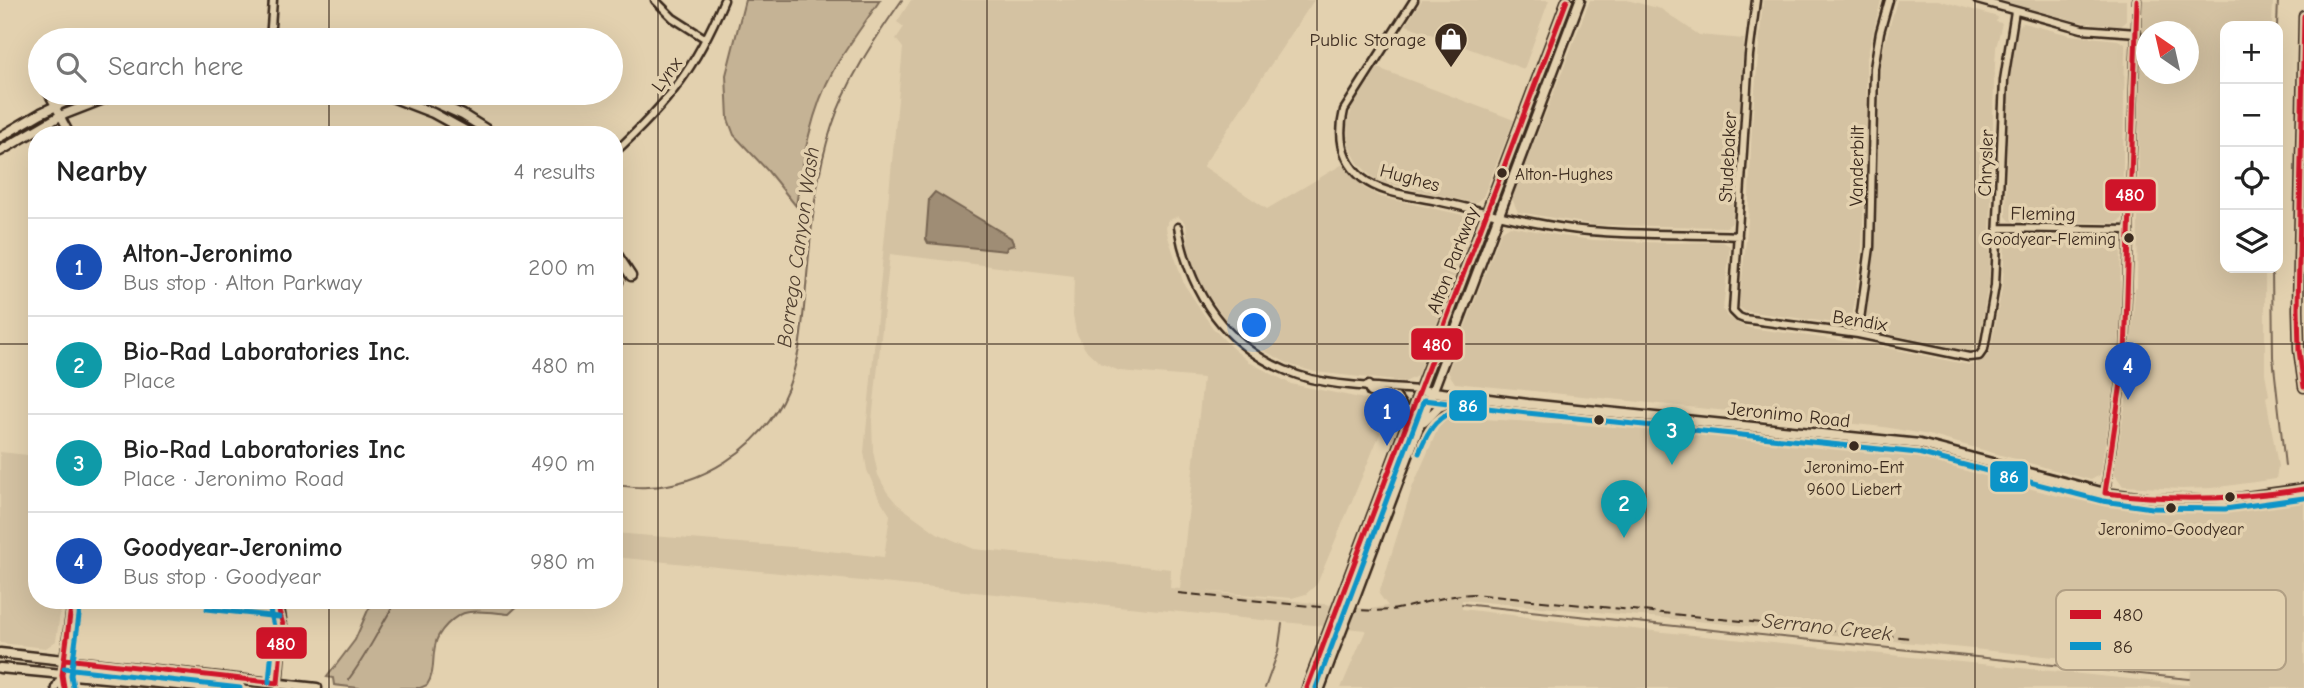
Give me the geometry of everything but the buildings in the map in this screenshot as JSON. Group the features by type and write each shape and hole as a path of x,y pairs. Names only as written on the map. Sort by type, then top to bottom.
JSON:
{"main road":[{"name":"Alton Parkway","path":"1307,688 1567,0"},
{"name":"Alton Parkway","path":"1320,688 1580,0"},
{"path":"2304,16 2298,299 2299,350 2304,387"},
{"path":"43,126 88,105"},
{"path":"412,105 457,126"},
{"path":"441,105 481,126"},
{"path":"0,137 54,106"},
{"path":"0,151 28,135"},
{"path":"623,263 631,275"},
{"path":"1368,386 1371,392 1396,398 1406,423"},
{"name":"Jeronimo Road","path":"1418,390 1465,398 1920,444 2105,493 2153,499 2205,501 2304,489"},
{"path":"1420,426 1439,407 1465,398"},
{"path":"0,653 278,686 317,688"},
{"path":"0,668 209,688"}],"street":[{"path":"271,28 273,0"},
{"path":"655,0 673,18 706,39"},
{"name":"Lynx","path":"623,145 650,120 694,64 724,0"},
{"name":"Hughes","path":"1414,0 1344,110 1340,126 1340,140 1345,156 1353,169 1374,186 1499,215 1587,231 1738,236"},
{"name":"Studebaker","path":"1736,315 1732,306 1749,55 1756,0"},
{"name":"Vanderbilt","path":"1858,334 1870,247 1874,68 1876,47 1889,0"},
{"path":"1977,0 2083,29 2136,33"},
{"path":"2137,0 2137,21"},
{"name":"Chrysler","path":"1979,356 1984,349 1996,286 2004,80 2015,11"},
{"path":"2105,493 2124,369 2136,58"},
{"path":"54,106 66,126"},
{"name":"Jeronimo Road","path":"1178,227 1188,270 1218,320 1231,335 1283,369 1314,379 1418,390"},
{"name":"Fleming","path":"1999,228 2129,230"},
{"name":"Bendix","path":"1736,315 1744,319 1858,334 1969,358 1979,356"},
{"path":"55,688 62,675 71,609"},
{"path":"278,686 283,625 280,609"},
{"path":"62,675 64,688"}],"shaded area":[{"path":"745,0 880,0 834,69 819,101 805,153 796,206 734,135 728,119 726,75"},
{"path":"911,0 1314,0 1203,166 1267,209 1343,164 1364,188 1381,197 1463,215 1471,224 1472,230 1417,376 1405,382 1315,372 1291,365 1251,344 1229,324 1199,283 1188,246 1186,224 1178,216 1168,221 1168,237 1184,284 1212,327 1231,347 1249,362 1291,384 1370,400 1379,408 1383,420 1382,429 1317,584 1306,594 1292,598 1200,591 1370,609 1388,606 1379,594 1412,488 1440,424 1449,417 1737,434 1904,454 2054,495 2110,507 2177,512 2304,500 2304,688 1341,688 1366,630 623,558 623,534 884,557 890,515 867,470 864,452 903,48 896,39 904,27 897,22","holes":["890,254 1074,276 1073,315 1076,332 1085,349 1100,363 1120,371 1203,378 1180,589 1170,588 1171,569 974,549 937,533 897,504 878,475 873,451 872,421"]},
{"path":"1422,0 1549,0 1524,69 1406,25"},
{"path":"1590,0 1627,0 1661,9 1699,35 1744,39 1732,223 1726,227 1596,225 1518,212 1512,199"},
{"path":"1763,0 1881,0 1866,62 1867,127 1862,247 1852,318 1843,324 1744,311 1739,307 1748,221 1752,124"},
{"path":"1897,0 1938,0 1998,17 1996,22 2002,23 1996,48 1994,82 1989,279 1978,345 1970,351 1871,330 1865,324 1875,244 1881,57"},
{"path":"1998,0 2126,0 2126,21 2120,26 2080,22"},
{"path":"2141,0 2273,0 2272,21 2220,21 2220,273 2265,273 2265,373 2269,395 2266,397 2278,466 2276,479 2212,488 2123,486 2114,473 2129,382 2135,288 2140,84 2199,84 2199,21 2141,21"},
{"path":"2023,23 2070,35 2118,40 2125,44 2122,219 2116,223 2010,221 2006,216 2008,76 2018,27"},
{"path":"1378,68 1514,120 1483,197 1475,203 1382,182 1371,176 1358,163 1349,146 1347,125 1353,105"},
{"path":"935,192 1011,238 1014,245 1007,247 1006,251 928,243 929,199"},
{"path":"1510,226 1594,240 1723,242 1730,246 1723,310 1739,324 1750,328 1873,345 1969,365 1982,361 1990,353 2003,283 2005,240 2008,236 2118,237 2121,242 2117,371 2100,475 2091,480 1929,435 1884,427 1455,383 1448,372 1501,232"},
{"path":"0,452 28,455 28,609 61,609 56,641 46,648 0,643"},
{"path":"514,609 509,614 474,611 463,613 452,620 436,641 430,680 420,688 359,688 334,685 333,678 327,677 355,640 368,610"}],"waterway":[{"name":"Borrego Canyon Wash","path":"623,486 667,485 707,472 743,449 758,435 782,401 799,349 818,181 832,126 853,76 902,0"},
{"name":"Serrano Creek","path":"2277,21 2278,0"},
{"name":"Serrano Creek","path":"2272,273 2273,357 2285,466"},
{"name":"Serrano Creek","path":"1462,604 2056,665"},
{"name":"Borrego Canyon Wash","path":"348,680 392,609"},
{"name":"Serrano Creek","path":"1265,688 1278,652 1282,624"},
{"name":"Serrano Creek","path":"2102,670 2189,679"}],"railway":[{"path":"1178,593 1321,607"},
{"path":"1347,610 1391,610 1473,594 1911,638"}],"transit line":[{"name":"480","path":"1307,688 1567,0"},
{"name":"480","path":"2105,493 2125,355 2137,0"},
{"name":"480","path":"2304,16 2298,309 2299,350 2304,387"},
{"name":"86","path":"1316,688 1424,400 1918,453 2103,501 2152,508 2225,509 2304,498"},
{"name":"86","path":"1419,453 1431,428 1441,418 1466,406"},
{"name":"480","path":"2105,493 2204,498 2304,489"},
{"name":"480","path":"64,688 62,675 71,609"},
{"name":"86","path":"73,687 71,675 80,609"},
{"name":"86","path":"207,609 279,617"},
{"name":"86","path":"269,682 274,626 270,609"},
{"name":"480","path":"65,659 278,683 283,625 279,609"},
{"name":"86","path":"64,668 240,688"}],"place":[{"name":"Public Storage","path":"1451,69"},
{"name":"Alton-Hughes","path":"1502,173"},
{"name":"Goodyear-Fleming","path":"2129,238"},
{"name":"Goodyear-Jeronimo","path":"2128,400"},
{"name":"Alton-Jeronimo","path":"1387,446"},
{"name":"Jeronimo-Ent 9600 Liebert","path":"1854,446"},
{"name":"Bio-Rad Laboratories Inc","path":"1672,465"},
{"name":"Jeronimo-Goodyear","path":"2171,508"},
{"name":"Bio-Rad Laboratories Inc.","path":"1624,538"}]}
